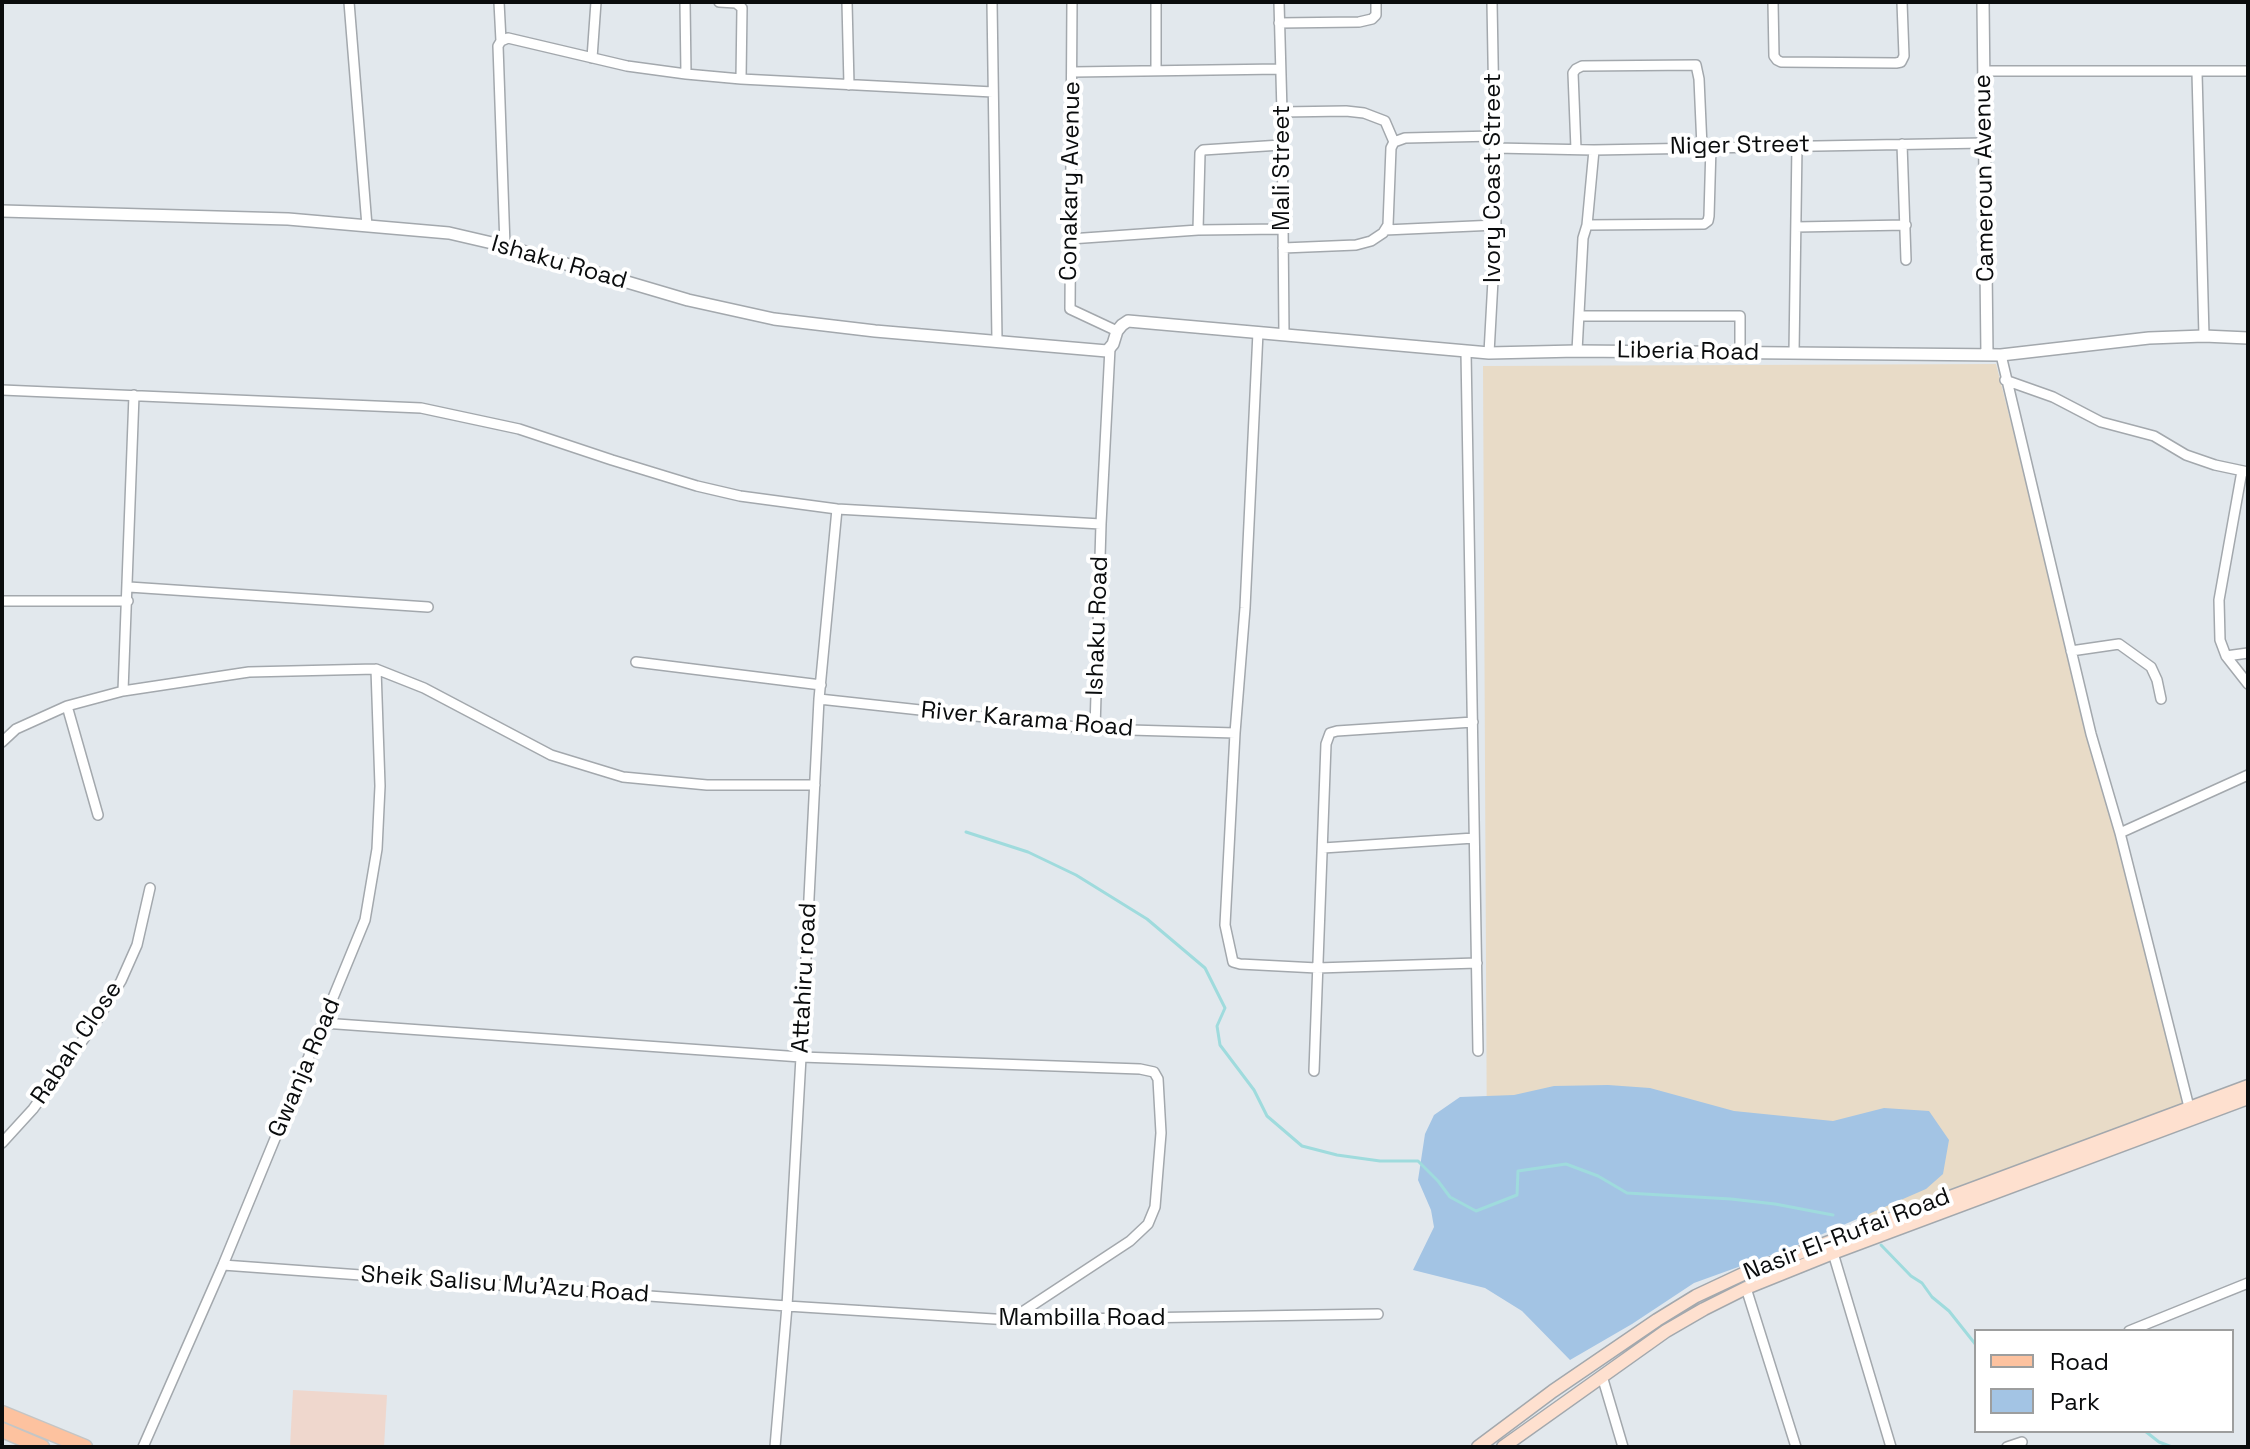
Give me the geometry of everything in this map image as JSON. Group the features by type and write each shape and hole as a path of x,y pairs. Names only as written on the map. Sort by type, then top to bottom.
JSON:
{"main road":[{"name":"Nasir El-Rufai Road","path":"1503,1447 1666,1331 1746,1288 1943,1205 2248,1086"},
{"name":"Nasir El-Rufai Road","path":"1478,1447 1657,1320 1696,1296 1743,1274 2248,1098"},
{"path":"2,1413 85,1447"},
{"path":"2,1430 42,1447"}],"street":[{"path":"349,2 367,226"},
{"path":"499,2 505,246"},
{"path":"592,58 596,2"},
{"path":"685,2 686,74"},
{"path":"719,2 736,3 742,8 741,79"},
{"path":"847,2 849,85"},
{"path":"992,2 997,340"},
{"name":"Conakary Avenue","path":"1072,2 1070,309 1117,331"},
{"path":"1156,2 1156,71"},
{"name":"Mali Street","path":"1279,2 1284,334"},
{"path":"1279,23 1359,22 1376,15 1376,2"},
{"name":"Ivory Coast Street","path":"1489,353 1496,225 1492,2"},
{"path":"1773,2 1774,56 1781,62 1896,63 1901,62 1904,56 1902,2"},
{"name":"Cameroun Avenue","path":"1983,2 1987,355"},
{"path":"501,41 508,38 627,66 686,74 993,92"},
{"path":"1576,149 1573,73 1576,69 1582,66 1696,65 1706,146 1708,221 1704,224 1587,225"},
{"path":"1073,72 1280,69"},
{"path":"1984,71 2248,71"},
{"path":"2197,73 2204,336"},
{"path":"1282,112 1364,113 1385,121 1394,142"},
{"path":"1283,248 1356,245 1371,241 1385,230 1388,225 1391,148 1394,142 1405,138 1495,136"},
{"name":"Niger Street","path":"1495,148 1594,150 1984,143"},
{"path":"1902,144 1906,260"},
{"path":"1198,230 1200,153 1203,150 1281,145"},
{"path":"1794,353 1797,145"},
{"path":"1577,351 1583,238 1594,150"},
{"name":"Ishaku Road","path":"2,211 288,219 449,233 505,246 688,300 774,319 875,331 1107,351 1110,348"},
{"path":"1385,230 1496,225"},
{"path":"1796,227 1906,225"},
{"path":"1070,239 1198,230 1282,229"},
{"path":"1580,316 1740,316 1740,353"},
{"name":"Ishaku Road","path":"1095,729 1110,348 1117,331 1128,321"},
{"name":"Liberia Road","path":"1128,321 1489,353 2001,355 2149,338 2248,338"},
{"path":"1258,332 1225,925 1233,962 1317,968 1477,963"},
{"path":"1466,352 1478,1051"},
{"path":"2001,355 2091,734 2120,833 2189,1107"},
{"path":"2005,380 2053,397 2101,422 2154,436 2186,455 2245,471 2219,600 2220,640 2226,656 2248,684"},
{"name":"Ishaku Road","path":"2,390 421,408 519,429 697,486 740,496 837,509 1101,524"},
{"path":"123,691 134,395"},
{"name":"Attahiru road","path":"775,1447 787,1306 819,699 837,509"},
{"path":"129,587 428,607"},
{"path":"2,601 128,601"},
{"path":"2071,651 2119,644 2151,667 2161,699"},
{"path":"2226,656 2248,653"},
{"path":"636,662 821,685"},
{"path":"2,742 16,729 67,706 123,691 249,672 376,669 424,688 551,755 623,777 707,785 815,785"},
{"name":"Gwanja Road","path":"143,1447 223,1265 365,920 377,849 380,786 376,669"},
{"name":"River Karama Road","path":"819,699 1095,729 1235,733"},
{"path":"67,706 98,815"},
{"path":"1314,1071 1326,744 1330,733 1473,722"},
{"path":"2120,833 2248,775"},
{"path":"1323,848 1474,838"},
{"name":"Rabah Close","path":"2,1143 42,1096 96,1022 121,981 137,945 150,888"},
{"path":"323,1023 801,1057 1140,1069 1154,1072 1158,1079 1161,1133 1155,1207 1148,1224 1130,1241 1010,1320"},
{"path":"1833,1253 1891,1447"},
{"name":"Sheik Salisu Mu'Azu Road","path":"223,1265 787,1306"},
{"path":"2134,1329 2248,1283"},
{"path":"1746,1288 1796,1447"},
{"name":"Mambilla Road","path":"787,1306 1010,1320 1378,1314"},
{"path":"1602,1376 1623,1447"},
{"path":"2007,1447 2022,1442"}],"shaded area":[{"path":"1996,364 2185,1103 1866,1220 1808,1208 1487,1165 1483,366"},
{"path":"293,1390 387,1395 384,1447 290,1447"}],"green space":[{"path":"1554,1086 1650,1088 1734,1111 1833,1121 1884,1108 1929,1111 1949,1140 1943,1174 1926,1189 1788,1249 1694,1283 1570,1360 1522,1311 1485,1288 1413,1270 1434,1227 1431,1210 1418,1180 1425,1134 1434,1115 1460,1097 1514,1095"}],"waterway":[{"path":"966,832 1028,852 1076,875 1147,919 1205,968 1225,1008 1217,1026 1220,1045 1254,1090 1267,1116 1302,1146 1380,1161 1418,1161 1450,1197 1476,1211 1517,1195 1518,1171 1566,1164 1598,1176 1627,1193 1731,1199 1833,1215"},
{"path":"1881,1245 1949,1311 1974,1342"},
{"path":"2148,1433 2172,1447"}]}
